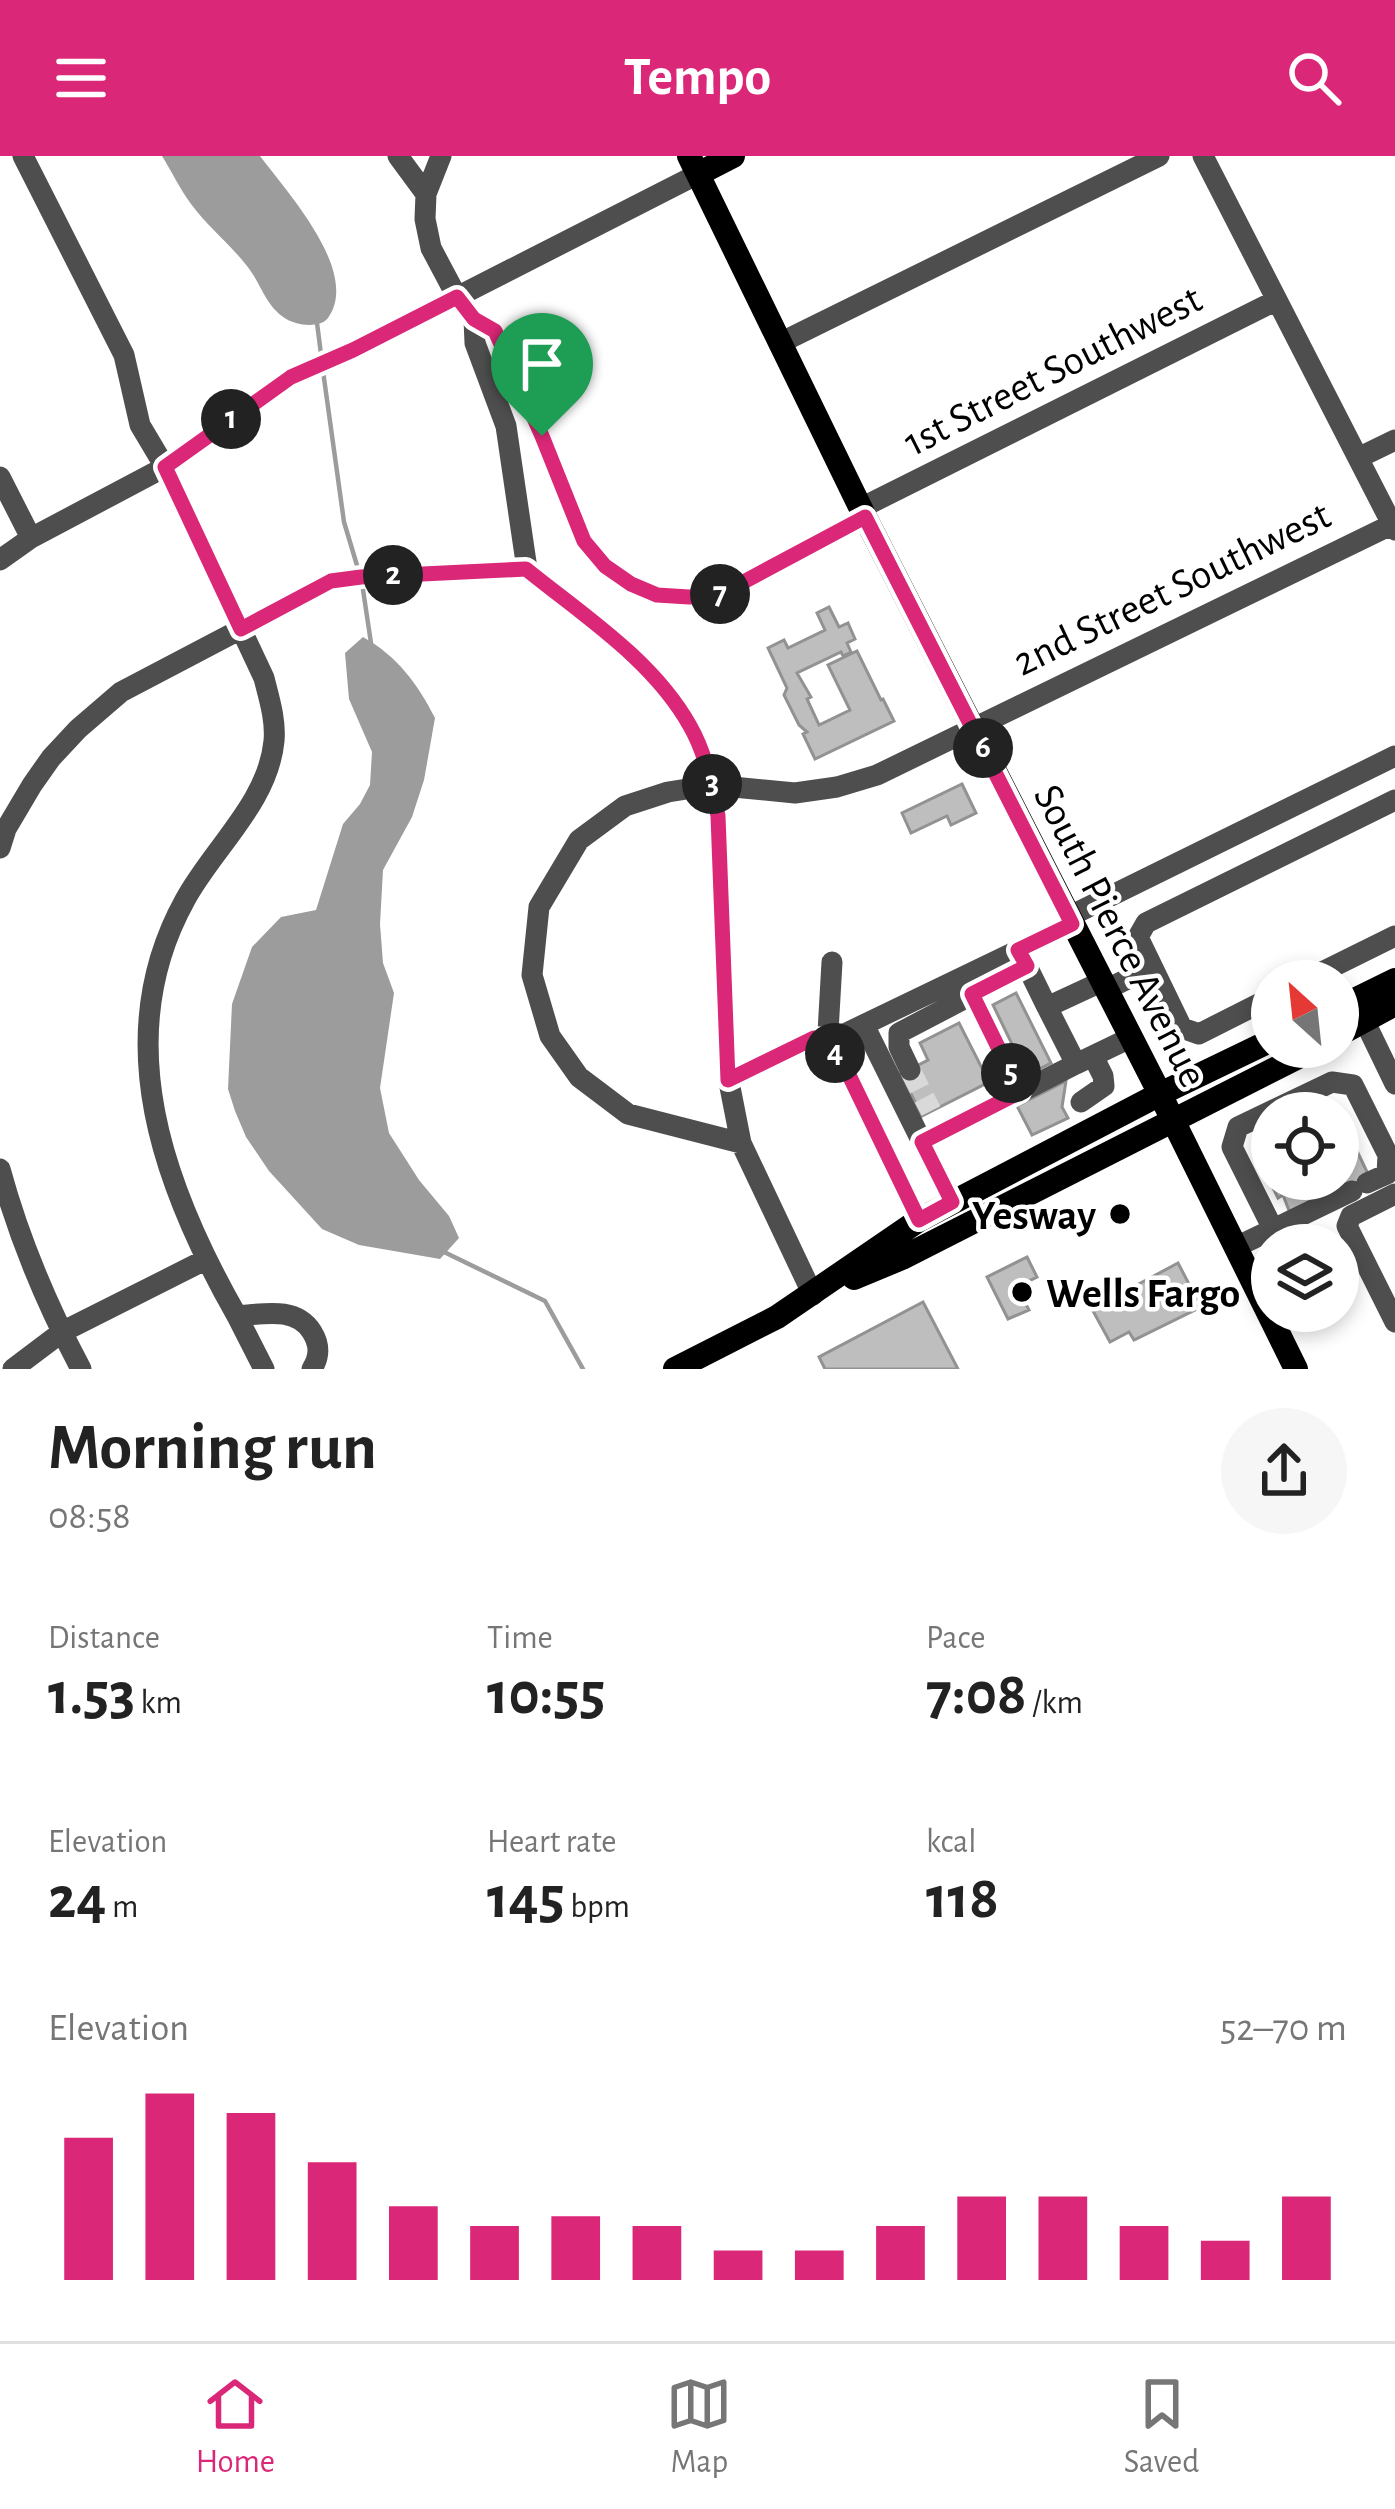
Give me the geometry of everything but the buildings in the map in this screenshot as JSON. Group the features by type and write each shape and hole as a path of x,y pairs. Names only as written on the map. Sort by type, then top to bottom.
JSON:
{"main road":[{"path":"693,165 733,156"},
{"name":"South Pierce Avenue","path":"693,165 863,513 1296,1369"},
{"path":"1359,998 1395,980"},
{"path":"1359,1023 1395,1004"},
{"path":"675,1369 777,1317 919,1220 1251,1050"},
{"path":"812,1295 902,1258 1276,1068"}],"street":[{"path":"23,156 124,356 140,425 165,467 264,678 272,708 274,739 268,767 252,802 185,898 164,944 151,988 146,1030 156,1121 172,1178 205,1260 264,1369"},
{"path":"398,156 426,194"},
{"path":"426,194 441,156"},
{"path":"782,342 1159,156"},
{"path":"1203,156 1394,526"},
{"path":"0,560 165,467 291,377 457,297 693,165"},
{"name":"1st Street Southwest","path":"426,194 430,248 474,319 495,331 584,541 605,566 657,595 721,594 863,513 1277,300"},
{"path":"474,319 475,343 506,426 526,569"},
{"path":"1358,458 1395,440"},
{"path":"0,477 32,538"},
{"name":"2nd Street Southwest","path":"741,1143 628,1114 579,1077 550,1036 532,975 539,907 579,840 625,806 668,792 712,785 795,793 877,775 1394,526"},
{"path":"0,848 6,829 51,758 122,692 331,581 526,569 660,683 691,728 718,816 728,1080 741,1143 812,1295"},
{"path":"910,1070 897,1041 904,1028 972,994 1070,920 1395,756"},
{"path":"1251,1008 1198,1034 1182,1028 1138,937 1146,923 1395,800"},
{"path":"1346,960 1395,936"},
{"path":"728,1080 814,1038 832,1040 1023,958"},
{"path":"1023,958 1047,1007 1085,1060 1103,1076 1103,1086 1081,1102"},
{"path":"832,962 828,1032 919,1220"},
{"path":"1047,1007 1152,967"},
{"path":"972,994 1020,1092"},
{"path":"1364,1020 1395,1084"},
{"path":"864,1024 932,1128 952,1202"},
{"path":"932,1128 1020,1092 1130,1038"},
{"path":"1320,1068 1326,1084"},
{"path":"1271,1224 1232,1147 1238,1127 1326,1084 1353,1085 1388,1155 1375,1185 1347,1226 1395,1322"},
{"path":"0,1169 33,1269 81,1369"},
{"path":"1282,1224 1375,1185"},
{"path":"1236,1247 1251,1239"},
{"path":"14,1369 62,1332 205,1260"},
{"path":"237,1316 275,1313 308,1324 317,1340 319,1358 312,1369"}],"shaded area":[{"path":"162,156 260,156 302,211 328,256 336,299 328,318 302,324 277,312 247,266 191,204"},
{"path":"363,637 405,672 435,718 412,817 383,870 383,963 394,993 380,1088 389,1133 449,1216 459,1238 440,1259 359,1245 322,1229 269,1171 246,1137 228,1089 232,1004 252,947 281,917 316,910 343,824 370,785 372,752 349,699 345,653"}],"waterway":[{"path":"317,323 321,354"},
{"path":"323,371 344,522 359,572"},
{"path":"362,583 371,643"},
{"path":"442,1251 545,1301 583,1369"}],"tunnel":[{"path":"910,1070 931,1111"}],"place":[{"name":"Yesway","path":"1120,1214"},
{"name":"Wells Fargo","path":"1022,1292"}],"route":[{"path":"457,297 474,319 495,331 542,436 584,541 605,566 657,595 721,594 865,517 1072,924 1018,950 1027,966 972,994 1020,1092 922,1142 952,1202 919,1220 832,1040 814,1038 728,1080 718,816 691,728 660,683 526,569 331,581 241,629 165,467 291,377 457,297"}]}
